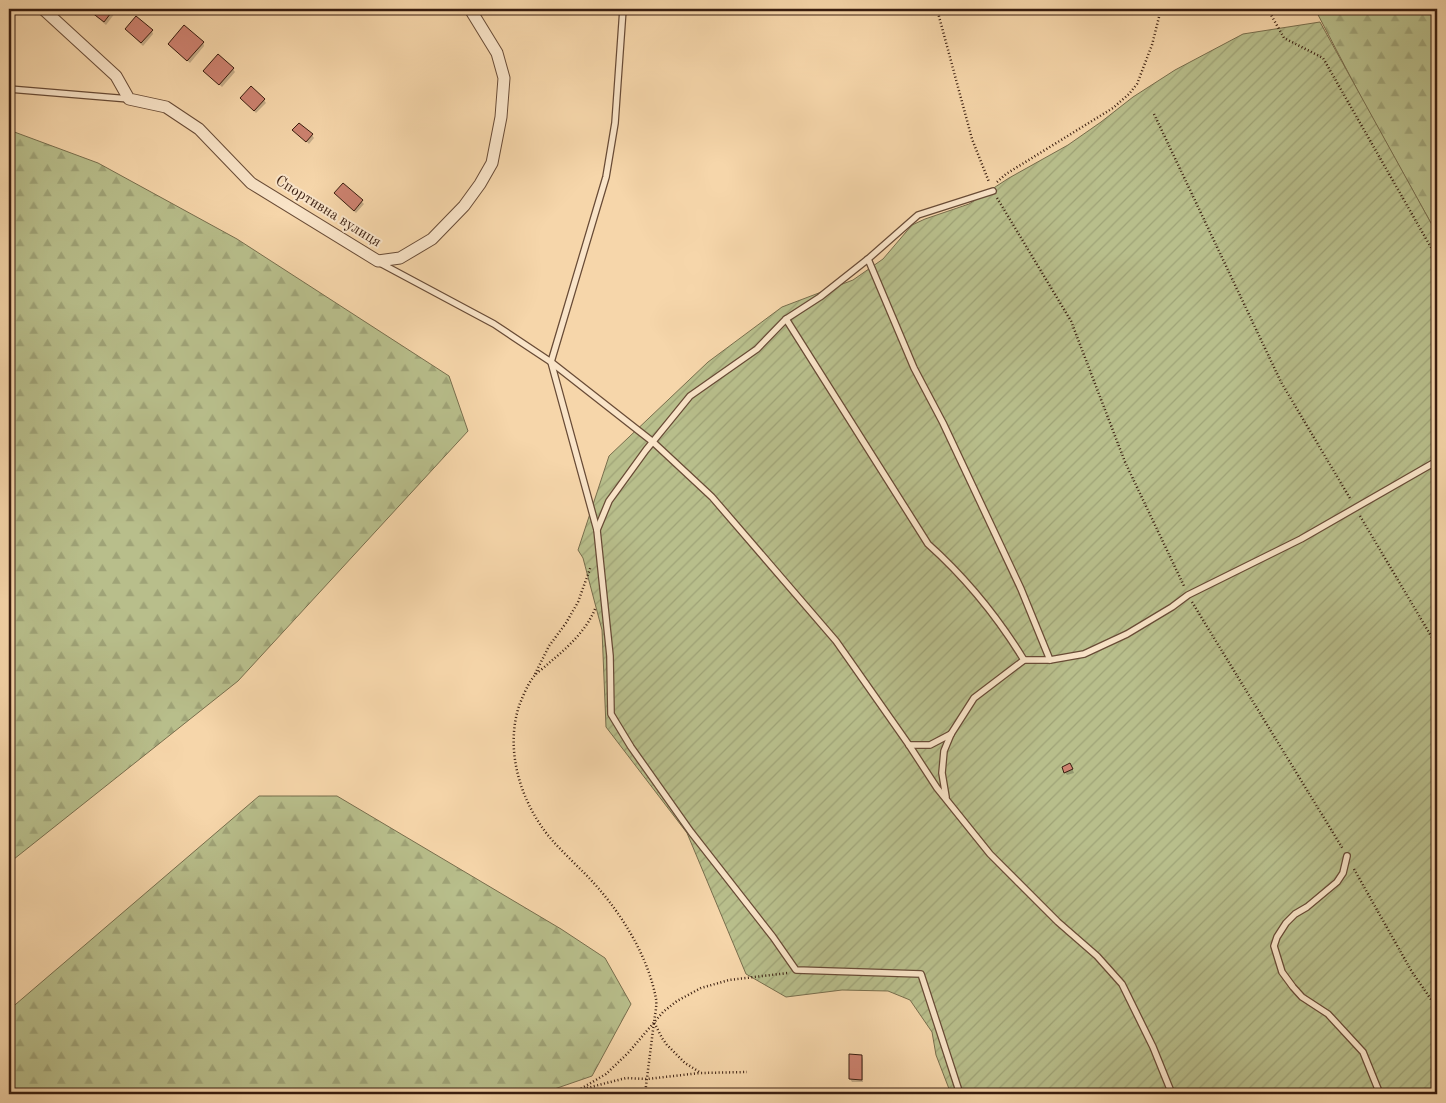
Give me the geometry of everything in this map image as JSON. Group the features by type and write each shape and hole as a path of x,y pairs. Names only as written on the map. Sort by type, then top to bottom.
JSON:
{"street":[{"path":"43,9 116,76 129,99"},
{"name":"Спортивна вулиця","path":"129,99 166,107 199,129 251,183 378,261 400,258 432,240 464,206 492,163 501,117 504,78 497,53 470,9"}],"lane":[{"path":"623,9 615,123 606,177 551,362 597,530 610,656 611,714 631,747 691,832 773,937 796,970 921,974 960,1094"},
{"path":"9,89 129,99"},
{"path":"597,530 609,502 690,396 757,348 786,319 820,297 868,259 918,215 993,190"},
{"path":"868,259 914,368 943,423 995,533 1021,589 1050,660"},
{"path":"378,261 420,286 494,324 551,362 653,442 712,497 836,640 909,744 937,788 990,854 1058,922 1098,956 1122,984 1153,1047 1172,1094"},
{"path":"786,319 928,544 947,561 983,600 1004,628 1024,660"},
{"path":"946,800 942,773 944,751 951,734 974,698 1024,660 1050,660 1084,654 1127,634 1188,595 1301,539 1437,461"},
{"path":"909,744 930,744 951,734"},
{"path":"1347,856 1343,872 1337,882 1286,923 1277,937 1274,946 1282,972 1293,987 1307,1002 1328,1014 1363,1052 1380,1094"}],"path":[{"path":"937,9 972,138 993,190 1072,321 1125,462 1188,595 1347,856 1412,972 1437,1008"},
{"path":"993,190 997,182 1006,174 1113,108 1129,94 1137,84 1149,54 1161,9"},
{"path":"1269,9 1284,38 1323,58 1437,258"},
{"path":"1154,114 1281,382 1437,646"},
{"path":"591,564 578,602 566,623 549,646 519,706 515,722 514,757 521,786 532,812 547,834 599,889 627,927 644,960 657,1001 645,1094"},
{"path":"535,675 577,638 596,607"},
{"path":"584,1089 606,1074 628,1053 654,1022 677,1002 701,988 730,980 780,975 796,970"},
{"path":"654,1022 667,1046 685,1063 701,1073"},
{"path":"572,1094 626,1078 647,1080 701,1073 747,1072"}],"green space":[{"path":"1315,9 1437,9 1437,234 1362,99"},
{"path":"1320,22 1437,234 1437,1094 951,1094 936,1055 932,1032 910,1000 888,991 842,990 786,997 746,974 687,833 606,727 602,630 583,558 578,550 609,456 708,362 782,307 853,280 883,259 912,225 969,204 1009,178 1068,145 1133,97 1175,70 1243,34"},
{"path":"9,130 98,163 237,239 449,376 468,431 238,681 9,863"},
{"path":"259,796 337,796 561,929 605,958 631,1004 592,1076 540,1094 9,1094 9,1010"},
{"path":"662,1091 722,1093 723,1094 662,1094"}],"building":[{"path":"87,9 114,9 104,22"},
{"path":"136,16 153,30 141,43 125,29"},
{"path":"184,25 204,42 187,61 168,44"},
{"path":"218,54 234,68 219,85 203,71"},
{"path":"251,86 265,99 254,111 240,98"},
{"path":"299,123 313,134 306,142 292,130"},
{"path":"343,183 363,200 354,211 334,193"},
{"path":"1070,763 1073,769 1064,773 1062,767"},
{"path":"849,1054 862,1055 862,1080 849,1079"}]}
